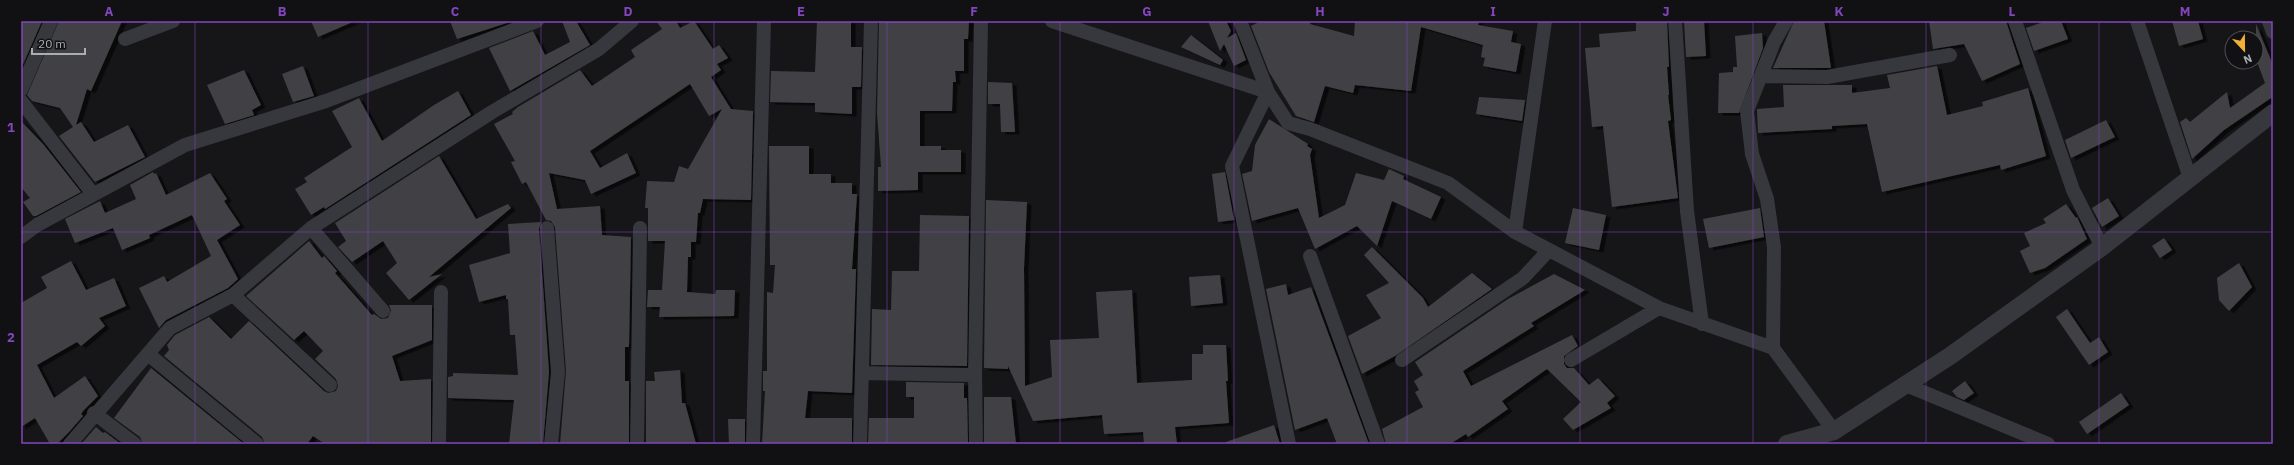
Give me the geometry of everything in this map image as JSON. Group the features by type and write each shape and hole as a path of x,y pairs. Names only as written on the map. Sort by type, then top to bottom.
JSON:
{"street":[{"path":"21,90 51,21"},
{"path":"125,39 173,21"},
{"path":"21,237 37,225 185,145 326,101 537,21"},
{"path":"70,444 94,413 170,328 233,295 311,228 492,112 599,49 632,21"},
{"path":"753,444 764,21"},
{"path":"860,444 871,21"},
{"path":"976,444 975,374 981,21"},
{"path":"1052,21 1268,92"},
{"path":"1240,21 1268,92 1288,123 1310,129 1448,184 1515,232 1659,308 1773,348 1834,431"},
{"path":"1515,232 1545,21"},
{"path":"1675,21 1687,211 1702,324"},
{"path":"1773,348 1774,247 1767,199 1752,154 1747,111 1774,42 1786,21"},
{"path":"2015,21 2073,190 2102,247"},
{"path":"2137,21 2190,178"},
{"path":"2269,21 2273,32"},
{"path":"1761,76 1828,77 1950,55"},
{"path":"1268,92 1232,166 1289,444"},
{"path":"21,101 93,194"},
{"path":"1787,444 1834,431 1906,385 2102,247 2273,113"},
{"path":"311,228 383,312"},
{"path":"547,228 558,372 551,444"},
{"path":"636,444 640,228"},
{"path":"1402,360 1523,278 1549,250"},
{"path":"1310,256 1378,444"},
{"path":"438,444 441,292"},
{"path":"233,295 330,385"},
{"path":"1571,360 1659,308"},
{"path":"148,354 257,444"},
{"path":"862,373 975,374"},
{"path":"1906,385 2048,444"},
{"path":"94,413 135,444"}],"building":[{"path":"21,21 42,21 21,69"},
{"path":"59,21 122,21 91,91 87,89 76,125 81,122 94,142 128,125 145,157 95,182 59,136 73,127 60,108 32,101 27,95"},
{"path":"311,21 355,21 318,37"},
{"path":"450,21 513,21 457,39"},
{"path":"562,21 576,21 590,45 510,91 489,48 533,31 545,55 570,42"},
{"path":"656,21 676,21 680,28 694,21 713,49 719,45 728,58 717,64 721,70 711,77 729,106 731,109 753,111 751,200 703,199 700,213 698,213 696,242 691,242 691,257 688,257 687,292 715,294 716,290 735,290 734,316 659,317 660,307 647,307 648,290 662,290 665,241 648,241 648,208 645,208 647,181 674,182 679,166 688,169 722,109 709,116 690,84 590,151 600,168 627,153 636,173 591,194 585,180 549,173 557,209 600,206 602,235 631,237 629,347 625,347 625,381 629,381 629,444 560,444 566,371 555,227 551,221 546,220 526,182 522,184 511,162 515,161 494,124 513,114 512,112 518,107 580,70 592,86 635,57 631,50 662,29"},
{"path":"817,21 851,21 851,47 862,47 861,87 852,87 852,114 815,112 815,103 770,102 771,71 815,72"},
{"path":"879,21 969,21 968,39 964,39 964,71 955,71 956,82 953,82 952,111 920,111 920,146 941,146 941,150 961,150 961,172 918,172 918,190 878,191 878,167 881,167 877,113"},
{"path":"1208,21 1226,21 1231,31 1227,38 1236,33 1246,60 1234,66 1224,44 1220,51"},
{"path":"1261,21 1311,21 1310,24 1354,36 1355,21 1479,21 1478,25 1513,31 1511,42 1521,44 1516,72 1483,66 1485,58 1481,57 1483,45 1421,27 1411,91 1355,85 1353,93 1325,86 1314,122 1296,116 1269,72 1251,26"},
{"path":"1636,21 1667,21 1669,67 1667,67 1668,95 1671,120 1668,121 1678,198 1612,207 1603,126 1592,127 1585,48 1600,47 1599,34 1636,31"},
{"path":"1684,21 1704,21 1706,56 1686,57"},
{"path":"1794,21 1824,21 1831,68 1773,68"},
{"path":"1929,21 2006,21 2020,64 1982,81 1964,44 1933,49"},
{"path":"2046,21 2061,21 2068,39 2034,51 2026,28"},
{"path":"2172,21 2198,21 2203,39 2179,46"},
{"path":"1762,33 1763,48 1739,113 1718,113 1719,73 1733,72 1733,67 1737,67 1735,36"},
{"path":"1191,35 1223,60 1220,65 1181,47"},
{"path":"2264,43 2273,65 2273,100 2271,98 2224,130 2192,159 2180,122 2186,118 2190,122 2227,92 2230,108 2265,83 2260,70 2264,70"},
{"path":"303,66 314,96 293,102 282,74"},
{"path":"1937,66 1947,115 1983,106 1982,102 2028,88 2046,156 2001,170 2000,165 1882,192 1867,124 1832,126 1832,129 1758,133 1757,109 1784,107 1783,85 1852,85 1852,93 1890,88 1887,75"},
{"path":"244,70 261,105 252,110 254,115 225,124 207,85"},
{"path":"988,82 1012,83 1015,132 1001,132 1000,104 988,104"},
{"path":"458,91 471,115 325,209 324,207 311,215 295,189 307,182 304,178 352,147 332,111 359,98 382,141 434,105"},
{"path":"1479,97 1525,100 1522,121 1476,114"},
{"path":"1269,119 1308,144 1307,146 1312,149 1310,155 1319,218 1345,205 1356,173 1384,180 1389,169 1404,176 1403,179 1441,197 1431,219 1392,201 1377,246 1357,226 1315,249 1298,208 1252,221 1242,174 1252,171 1255,145"},
{"path":"2106,120 2115,137 2071,158 2065,140"},
{"path":"21,121 43,144 81,192 36,216 33,216 23,202 30,198 21,187"},
{"path":"769,146 809,146 809,174 831,174 831,183 852,183 852,194 857,194 852,269 856,269 852,393 808,391 805,418 852,418 852,444 762,444 765,391 763,391 763,371 767,371 767,292 773,293 775,265 770,265"},
{"path":"439,156 476,219 508,204 511,208 429,277 442,274 409,300 386,273 397,263 383,241 352,262 338,247 346,241 335,223"},
{"path":"153,172 154,174 156,173 166,195 210,173 227,199 224,201 240,225 217,240 238,279 228,288 166,320 159,328 139,288 164,276 167,282 211,256 192,215 149,235 150,238 122,250 113,228 75,243 65,219 100,201 105,213 136,199 130,185"},
{"path":"1225,172 1234,220 1218,222 1212,174"},
{"path":"2108,198 2119,216 2102,227 2092,208"},
{"path":"986,200 1027,202 1024,268 1025,386 1052,377 1050,340 1099,338 1096,292 1132,290 1137,383 1192,380 1192,354 1203,354 1203,345 1226,345 1228,381 1226,381 1229,423 1175,427 1177,444 1144,444 1143,432 1104,434 1102,415 1033,421 1008,366 1008,369 984,368"},
{"path":"2066,204 2076,218 2077,217 2087,239 2045,268 2030,273 2020,251 2030,246 2024,233 2046,223 2043,219"},
{"path":"1573,208 1606,215 1599,250 1565,243"},
{"path":"1760,208 1764,237 1709,248 1703,219"},
{"path":"920,215 969,216 967,366 871,365 872,309 891,310 892,271 919,271"},
{"path":"541,222 539,229 549,372 543,444 509,444 514,400 448,398 448,377 453,376 453,373 518,375 515,335 510,335 508,299 506,299 506,295 479,302 469,265 510,253 508,224"},
{"path":"2164,238 2172,250 2160,258 2152,246"},
{"path":"309,241 322,258 324,256 337,271 335,273 372,315 374,314 381,319 388,318 391,310 389,305 432,305 432,340 392,356 400,381 431,379 431,444 325,444 313,436 307,444 265,444 262,437 164,356 169,350 167,345 175,335 209,317 231,339 249,321 324,391 328,393 336,391 338,386 336,379 315,359 323,351 304,331 294,340 246,296"},
{"path":"1372,247 1423,298 1428,307 1472,273 1492,289 1395,356 1362,374 1348,336 1381,318 1366,295 1389,283 1364,255"},
{"path":"71,261 86,290 114,278 126,306 99,318 105,326 81,346 77,342 37,365 54,398 85,376 98,396 81,414 83,416 57,444 50,444 35,418 21,427 21,303 47,288 41,277"},
{"path":"2239,263 2252,287 2229,311 2219,300 2217,278"},
{"path":"1554,274 1585,290 1531,323 1534,326 1463,371 1471,386 1572,335 1578,346 1564,356 1564,364 1567,368 1574,368 1589,385 1598,378 1615,396 1607,403 1611,408 1573,430 1563,419 1581,402 1547,369 1502,401 1508,409 1468,437 1466,434 1450,444 1386,444 1382,429 1423,407 1415,392 1419,390 1414,381 1423,375 1415,362 1508,299"},
{"path":"1220,275 1223,303 1191,306 1189,277"},
{"path":"1286,284 1288,295 1311,287 1369,444 1337,444 1327,418 1295,430 1266,289"},
{"path":"2067,309 2090,343 2099,337 2108,352 2089,365 2056,317"},
{"path":"151,368 244,444 143,444 140,437 114,418"},
{"path":"680,370 682,403 685,403 696,444 646,444 646,381 655,381 654,372"},
{"path":"1965,381 1974,393 1964,400 1957,397 1952,391"},
{"path":"906,382 964,383 964,398 967,398 968,444 868,444 869,418 914,418 914,397 906,397"},
{"path":"2121,393 2129,405 2087,434 2079,422"},
{"path":"984,397 1011,397 1016,444 984,444"},
{"path":"728,419 745,419 745,444 729,444"},
{"path":"1274,425 1280,444 1226,444 1226,442"},
{"path":"96,427 103,433 105,432 121,444 82,443"}]}
